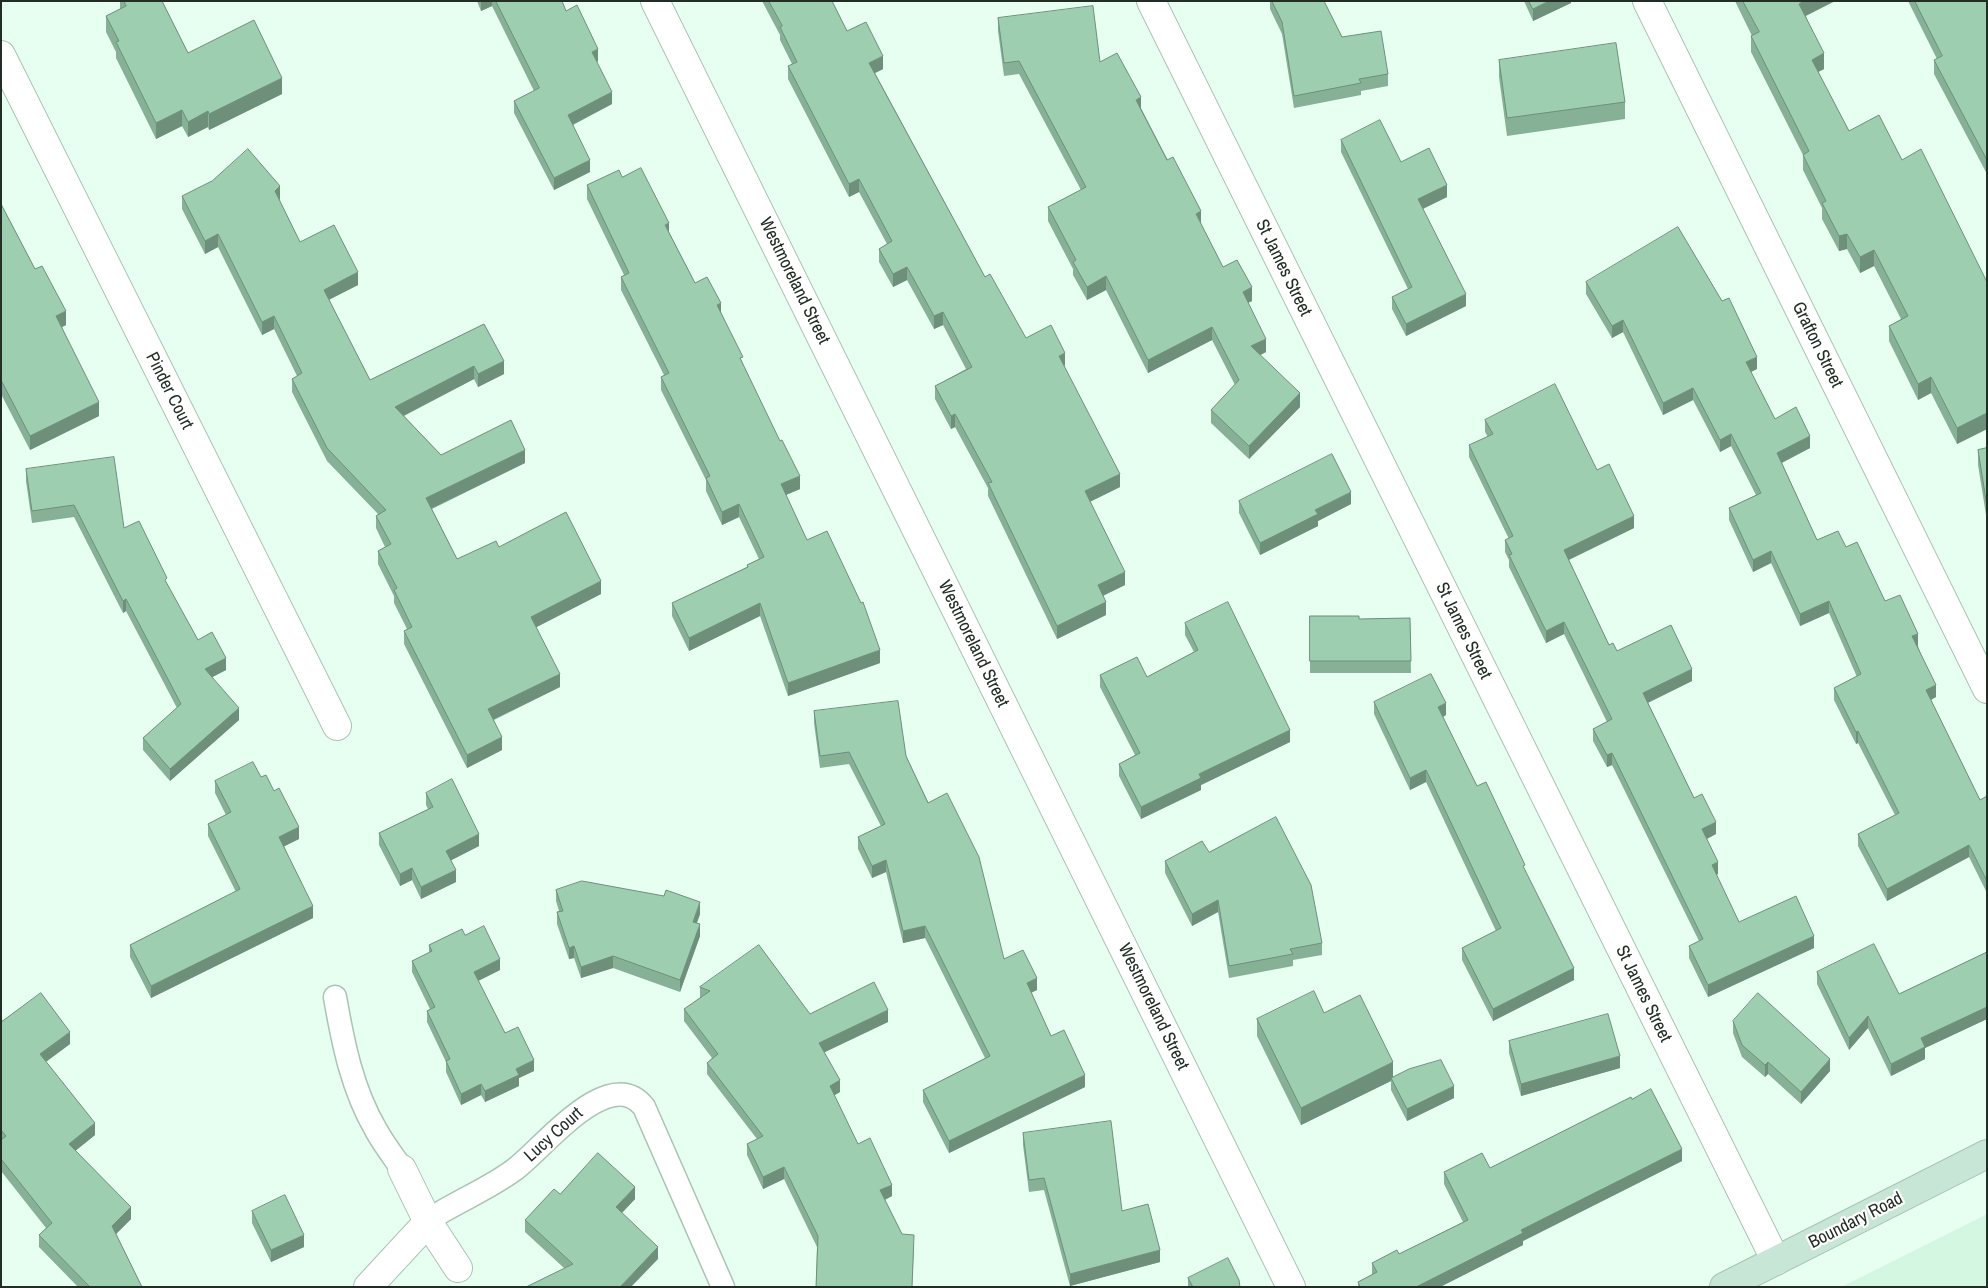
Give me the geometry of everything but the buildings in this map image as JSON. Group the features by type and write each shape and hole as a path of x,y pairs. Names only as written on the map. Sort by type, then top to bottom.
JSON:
{"street":[{"name":"Westmoreland Street","path":"656,1 1291,1287"},
{"name":"St James Street","path":"1151,1 1776,1261"},
{"name":"Grafton Street","path":"1647,1 1987,689"},
{"name":"Pinder Court","path":"1,55 337,726"},
{"name":"Boundary Road","path":"1724,1287 1987,1154"},
{"path":"402,1169 428,1222 458,1268"},
{"name":"Lucy Court","path":"368,1287 428,1222"}],"lane":[{"path":"335,997 351,1075 375,1130 402,1169"},
{"name":"Lucy Court","path":"428,1222 438,1214 515,1170 571,1118 593,1102 611,1096 629,1096 640,1102 646,1111 724,1287"}],"shaded area":[{"path":"1987,1214 1987,1287 1841,1287"}]}
